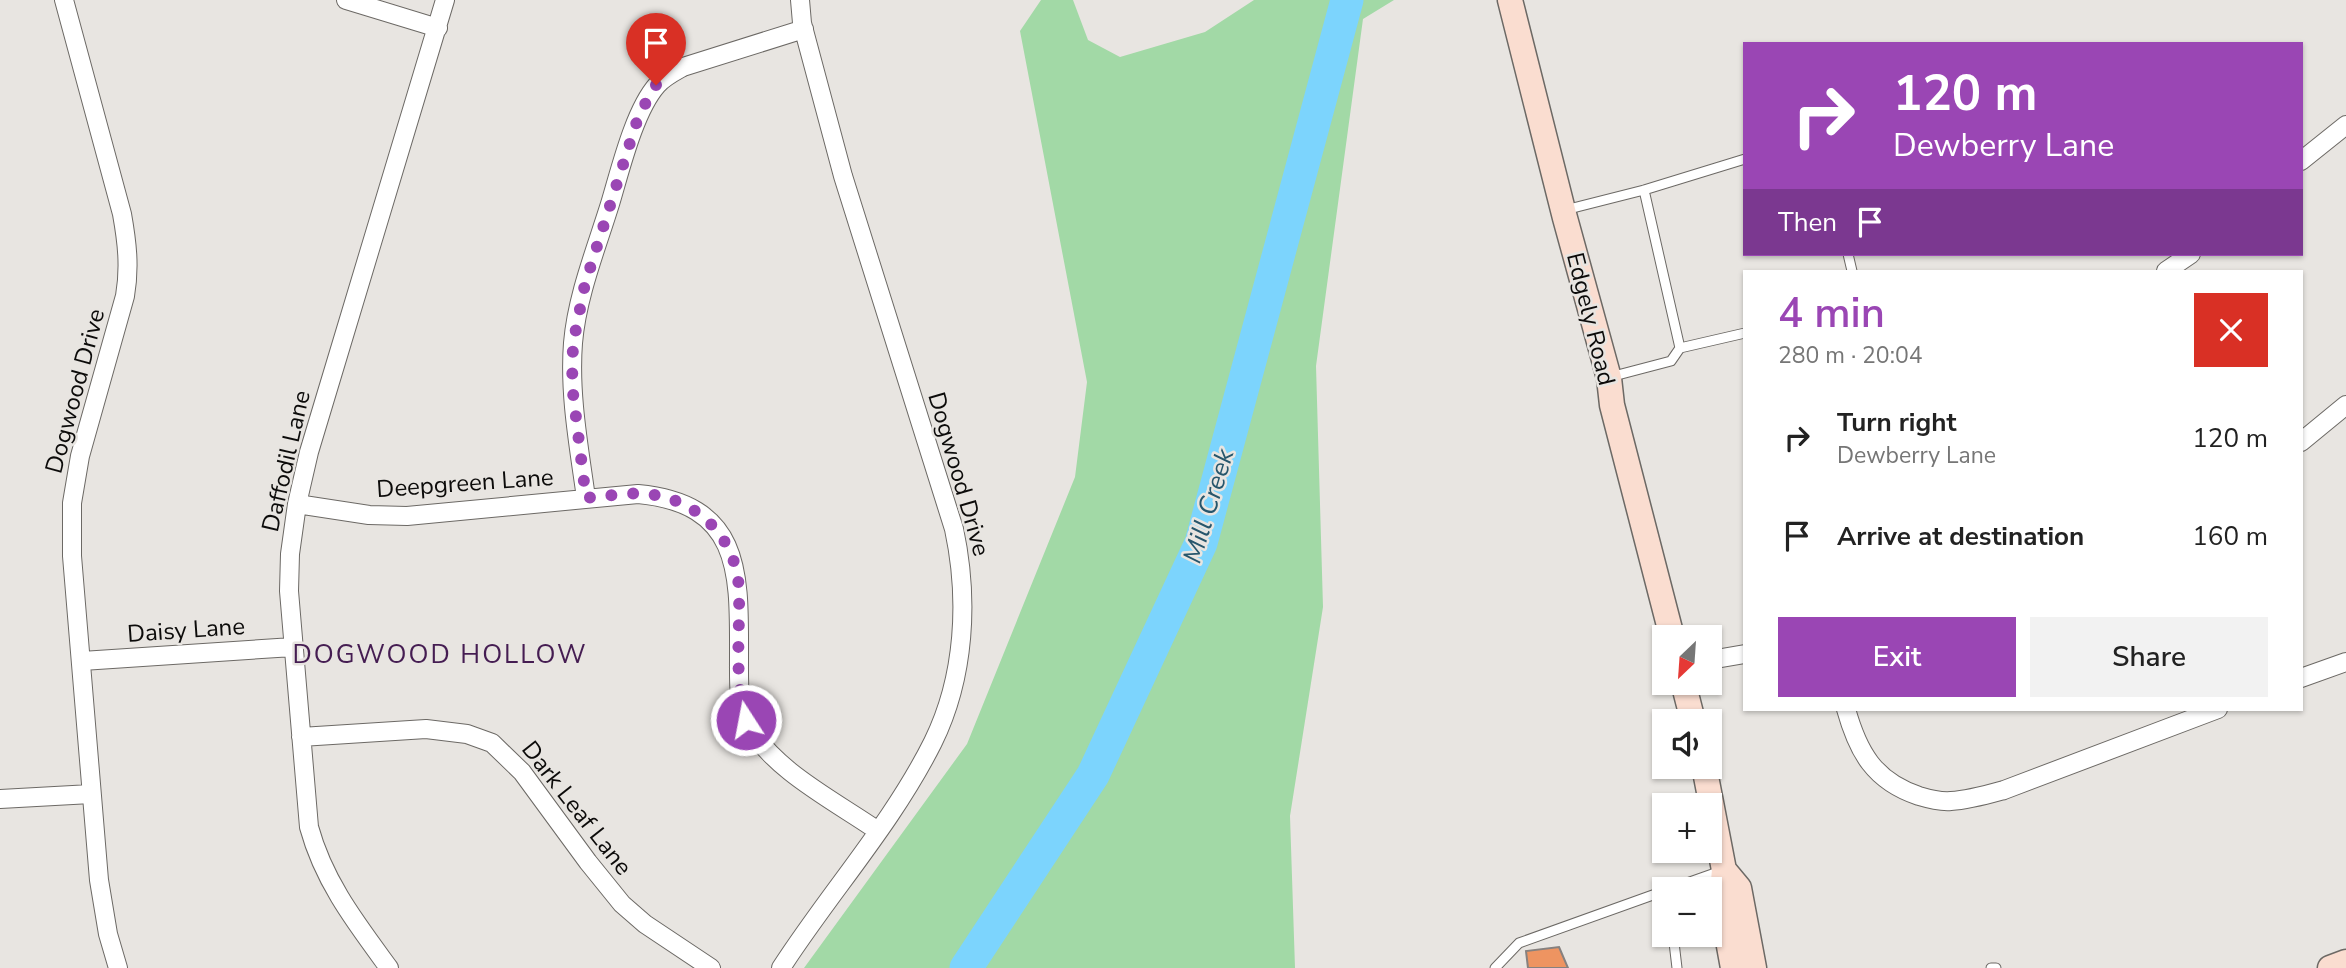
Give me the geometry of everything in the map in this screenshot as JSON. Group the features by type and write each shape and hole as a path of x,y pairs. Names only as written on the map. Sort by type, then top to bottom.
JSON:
{"main road":[{"name":"Edgely Road","path":"1510,0 1563,211 1609,377 1612,405 1669,625"},
{"path":"1706,779 1724,870 1721,902 1733,968"},
{"path":"1724,870 1739,888 1754,968"},
{"path":"2330,968 2346,962"}],"street":[{"name":"Dogwood Drive","path":"64,0 122,214 128,248 125,296 80,456 72,503 72,556 99,880 108,934 118,968"},
{"path":"346,0 438,28"},
{"name":"Daffodil Lane","path":"389,968 344,907 328,880 315,850 309,827 289,591 290,554 297,504 309,453 445,0"},
{"name":"Dogwood Drive","path":"781,968 878,831 933,741 946,709 962,629 961,563 954,529 844,176 804,29 800,0"},
{"path":"586,498 572,385 573,344 577,317 617,182 644,106 656,85 683,67 804,29"},
{"path":"2303,159 2346,125"},
{"path":"2167,270 2188,256"},
{"path":"2303,440 2346,405"},
{"name":"Deepgreen Lane","path":"297,504 369,515 407,516 638,494 656,495 697,511 726,541 733,556 739,588 739,687 746,720 759,744 797,776 878,831"},
{"name":"Daisy Lane","path":"82,661 293,647"},
{"path":"1722,658 1743,654"},
{"path":"2303,677 2346,662"},
{"path":"1847,711 1855,739 1883,779 1900,790 1947,802 2004,790 2213,711"},
{"name":"Dark Leaf Lane","path":"301,737 426,729 460,732 492,743 522,772 622,904 645,924 711,968"},
{"path":"0,799 91,794"}],"lane":[{"path":"1563,211 1743,160"},
{"path":"1644,190 1680,348"},
{"path":"1609,377 1671,361 1680,348 1743,333"},
{"path":"1704,877 1724,870"},
{"path":"1495,968 1519,943 1652,895"},
{"path":"1675,947 1677,968"}],"green space":[{"path":"1041,0 1073,0 1088,40 1120,57 1205,32 1254,0 1394,0 1363,19 1316,366 1323,607 1290,816 1295,968 804,968 967,744 1075,477 1087,382 1020,31"}],"building":[{"path":"1559,947 1568,968 1528,968 1526,951"}],"waterway":[{"name":"Mill Creek","path":"966,968 1093,775 1201,543 1347,0"}],"district":[{"name":"DOGWOOD HOLLOW","path":"440,654"}],"route":[{"path":"656,85 636,124 577,317 572,385 579,452 586,498 656,495 697,511 726,541 733,556 739,588 739,687 746,720"}]}
